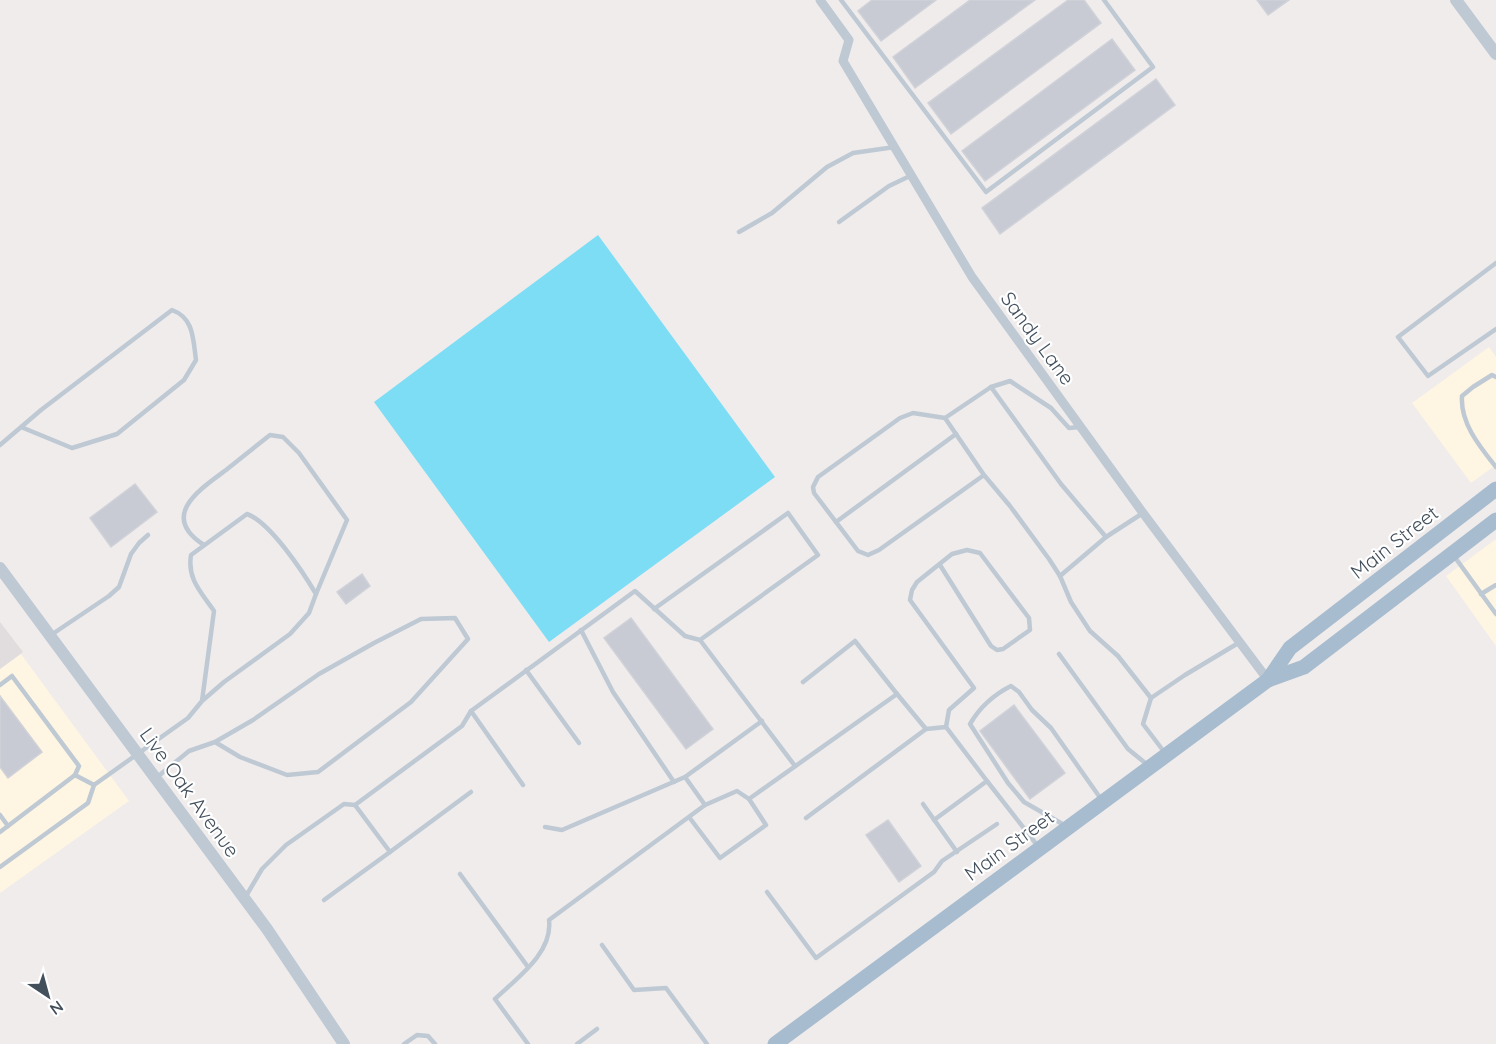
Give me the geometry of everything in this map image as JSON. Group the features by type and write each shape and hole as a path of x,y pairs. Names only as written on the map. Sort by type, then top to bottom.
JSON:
{"main road":[{"name":"Main Street","path":"1268,680 1290,648 1496,489"},
{"name":"Main Street","path":"775,1044 1268,680 1304,666 1496,520"}],"street":[{"name":"Sandy Lane","path":"820,0 849,40 843,61 972,277 1143,513 1268,680"},
{"path":"1456,0 1496,54"},
{"name":"Live Oak Avenue","path":"0,568 244,898 344,1044"}],"lane":[{"path":"842,0 986,192 1154,67 1104,0"},
{"path":"739,232 772,213 827,167 853,153 895,147"},
{"path":"839,222 889,186 912,175"},
{"path":"1496,263 1398,337 1428,376 1496,329"},
{"path":"0,445 21,427 172,310 181,313 191,325 196,360 184,380 117,434 72,448 21,427"},
{"path":"1496,376 1492,375 1462,396 1461,409 1483,450 1496,467"},
{"path":"984,475 879,550 868,555 858,551 814,493 813,487 818,477 900,418 913,413 945,418 991,387 1010,381 1051,408 1069,428 1080,427"},
{"path":"991,387 1061,484 1106,537"},
{"path":"945,418 984,475 1010,506 1060,576 1071,602 1090,631 1118,656 1151,698"},
{"path":"836,522 956,434"},
{"path":"0,867 88,803 94,785 188,718 202,701 224,682 290,634 309,613 347,520 298,453 283,437 270,435 193,496 185,511 184,522 190,536 204,545"},
{"path":"654,609 788,513 818,555 700,640"},
{"path":"1060,576 1106,537 1143,513"},
{"path":"202,701 214,611 193,579 189,567 191,555 247,514 255,517 268,529 304,574 316,594"},
{"path":"51,636 119,587 131,554 148,535"},
{"path":"940,565 991,646 997,650 1003,649 1030,630 1029,618 980,553 967,550 952,554 917,582 910,600 974,688 949,710 946,727 1040,849"},
{"path":"1452,553 1496,614"},
{"path":"1481,594 1495,585"},
{"path":"244,898 262,869 286,845 344,804 355,805 462,726 471,711 635,591 685,636 700,640 795,766"},
{"path":"156,778 189,751 215,742 253,720 319,674 421,619 455,618 468,639 411,702 318,772 287,775 240,757 215,742"},
{"path":"581,630 614,692 674,782"},
{"path":"803,682 855,641 926,729"},
{"path":"1167,756 1143,724 1151,698 1240,642"},
{"path":"1059,654 1128,749 1151,767"},
{"path":"526,670 579,743"},
{"path":"0,685 12,676 79,766 75,775 0,831"},
{"path":"1068,828 1024,802 1008,783 970,724 978,710 998,693 1011,686 1019,692 1032,710 1051,728 1104,802"},
{"path":"749,799 897,694"},
{"path":"471,711 523,785"},
{"path":"545,827 562,830 685,777 762,721"},
{"path":"806,818 926,729 946,727"},
{"path":"75,775 94,785"},
{"path":"685,777 705,805"},
{"path":"934,820 987,781"},
{"path":"528,1044 495,999 546,946 550,932 549,920 705,805 736,791 749,799 766,825 720,858 689,817"},
{"path":"324,900 471,792"},
{"path":"923,804 957,852"},
{"path":"355,805 390,852"},
{"path":"0,815 8,826"},
{"path":"767,891 816,958 934,872 942,861 997,824"},
{"path":"460,874 528,967"},
{"path":"602,945 634,990 666,988 707,1044"},
{"path":"577,1044 597,1029"},
{"path":"404,1044 417,1035 428,1035 435,1044"}],"shaded area":[{"path":"1489,347 1496,357 1496,465 1471,483 1412,403"},
{"path":"1496,539 1496,646 1446,576"},
{"path":"0,622 23,652 0,669"},
{"path":"21,654 129,801 0,893 0,669"}],"water":[{"path":"598,235 775,477 549,642 374,402"}],"building":[{"path":"872,0 936,0 881,41 858,11"},
{"path":"970,0 1035,0 915,88 893,57"},
{"path":"1068,0 1084,0 1101,23 951,134 928,103"},
{"path":"1257,0 1289,0 1268,15"},
{"path":"1112,39 1135,70 985,181 962,151"},
{"path":"1156,79 1175,105 1000,234 982,208"},
{"path":"135,484 157,512 111,547 90,518"},
{"path":"362,574 370,586 346,604 337,592"},
{"path":"631,618 713,729 686,749 604,638"},
{"path":"0,696 42,752 8,778 0,767"},
{"path":"1014,705 1065,773 1030,799 980,731"},
{"path":"888,820 921,866 899,882 866,835"}]}
